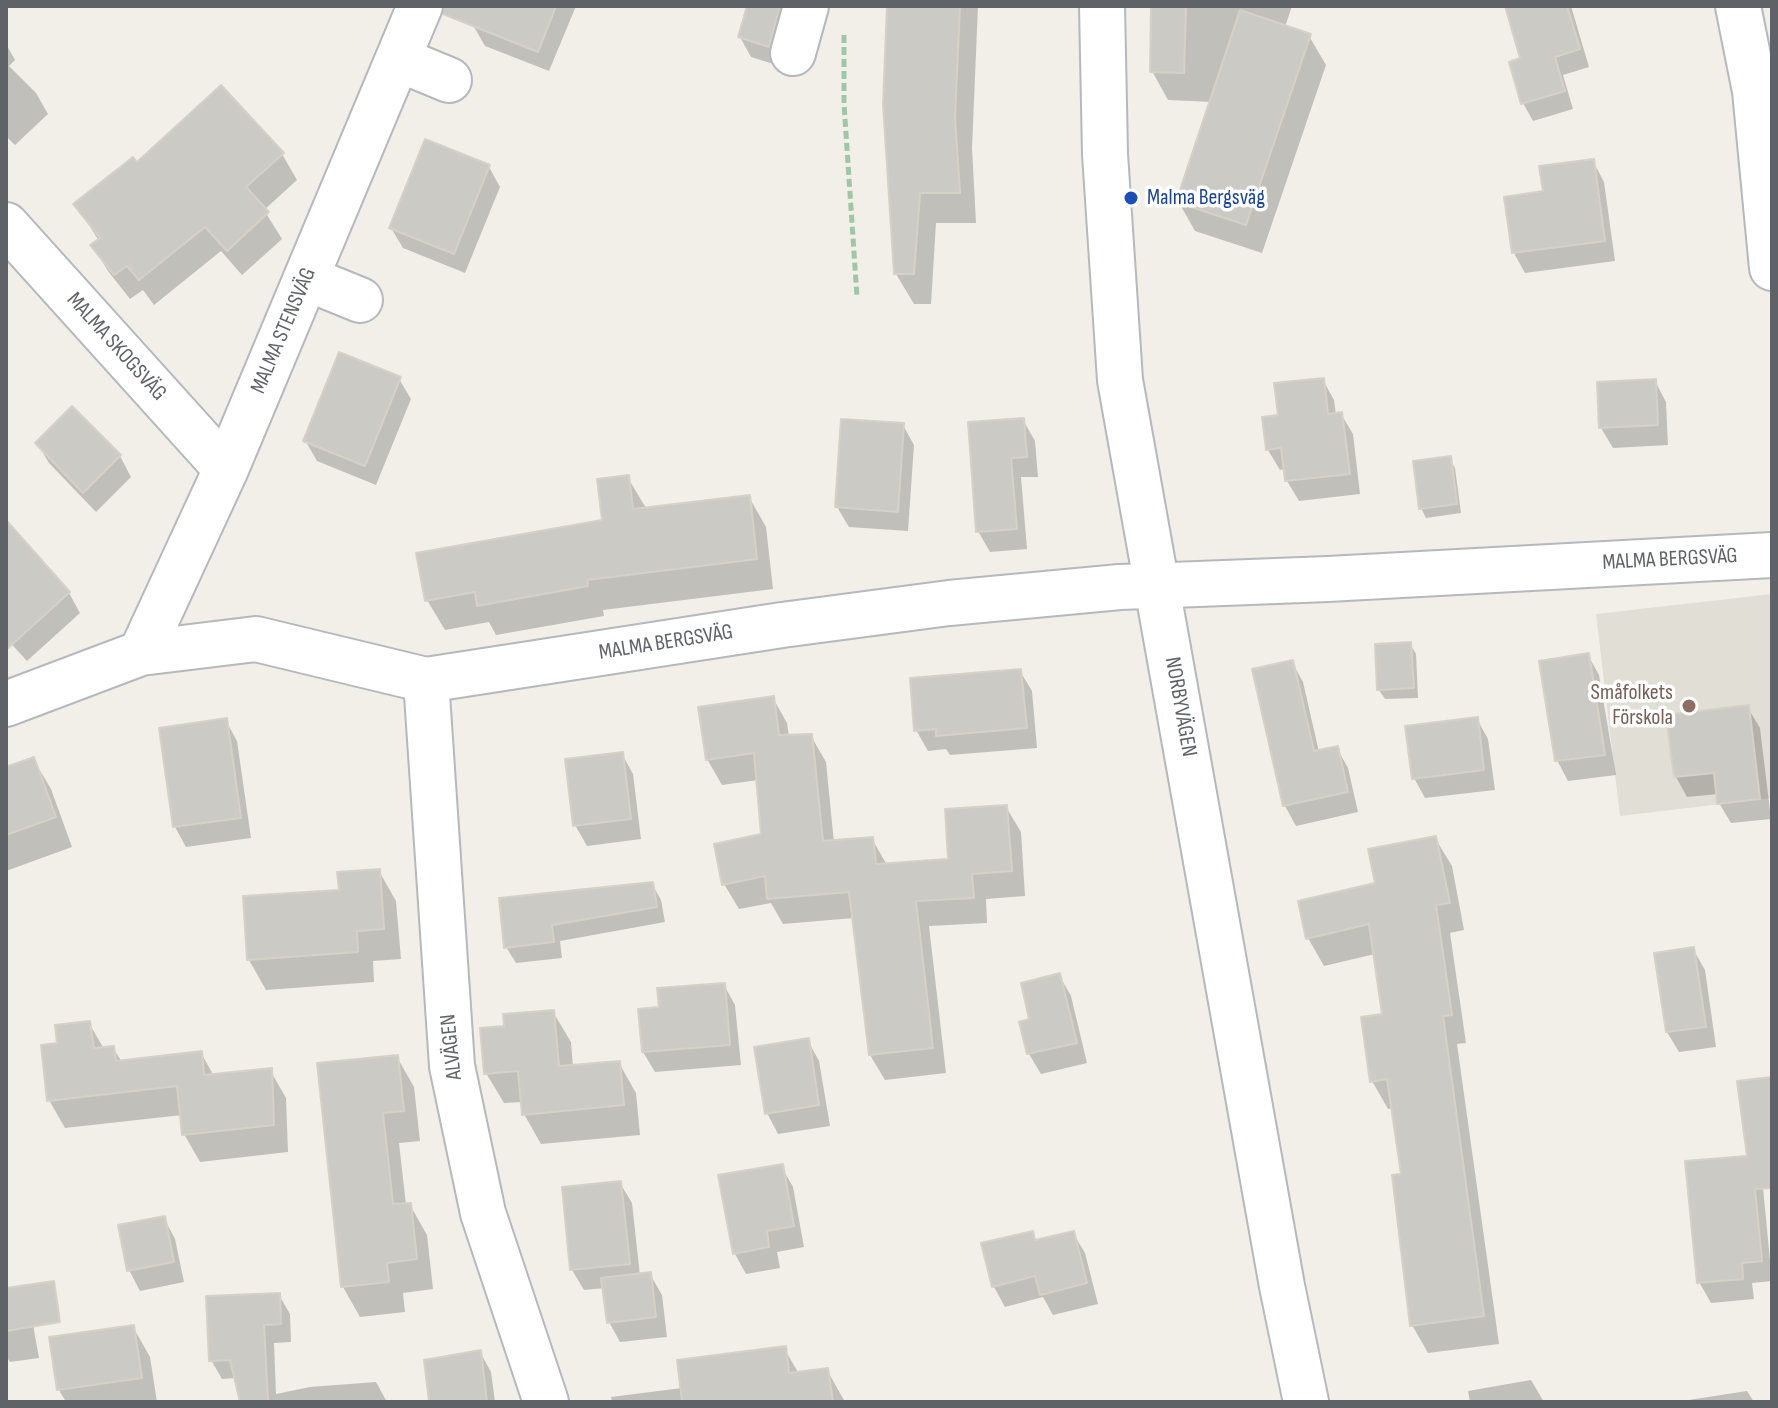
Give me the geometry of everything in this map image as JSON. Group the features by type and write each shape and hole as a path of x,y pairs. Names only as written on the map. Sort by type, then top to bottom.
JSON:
{"street":[{"name":"MALMA STENSVÄG","path":"141,653 226,469 420,6"},
{"path":"793,53 806,6"},
{"name":"NORBYVÄGEN","path":"1102,6 1105,154 1120,380 1282,1286 1306,1402"},
{"path":"1738,6 1764,88 1772,268"},
{"path":"398,59 449,80"},
{"name":"MALMA SKOGSVÄG","path":"6,225 226,469"},
{"path":"306,278 360,300"},
{"name":"MALMA BERGSVÄG","path":"6,704 141,653 256,639 426,680 782,625 949,603 1158,586 1772,555"},
{"name":"ALVÄGEN","path":"426,680 452,1066 483,1213 546,1402"}],"path":[{"path":"844,34 844,104 857,297"}],"shaded area":[{"name":"Småfolkets Förskola","path":"1772,594 1772,798 1620,816 1596,614"}],"building":[{"path":"444,6 556,6 538,52 443,14"},
{"path":"747,6 780,6 769,47 738,37"},
{"path":"887,6 960,6 955,117 960,193 920,193 914,274 894,274 883,104"},
{"path":"1151,6 1186,6 1184,73 1150,72"},
{"path":"1505,6 1567,6 1580,49 1555,57 1565,91 1521,104 1509,62 1520,58"},
{"path":"1240,10 1311,34 1246,225 1176,202"},
{"path":"221,85 284,153 246,187 269,212 227,251 205,227 139,280 127,266 114,275 90,245 100,238 73,204 133,157 137,162"},
{"path":"425,139 490,165 454,254 389,228"},
{"path":"1594,159 1605,241 1512,253 1504,197 1543,191 1539,166"},
{"path":"339,352 401,377 365,466 303,441"},
{"path":"1324,378 1328,414 1342,412 1350,474 1285,481 1281,448 1266,450 1262,417 1278,415 1274,383"},
{"path":"1656,379 1658,425 1599,428 1597,382"},
{"path":"72,406 121,455 83,493 35,443"},
{"path":"1024,418 1027,457 1011,458 1017,529 976,532 968,422"},
{"path":"841,419 904,423 898,512 835,507"},
{"path":"1451,456 1457,504 1419,509 1413,461"},
{"path":"629,475 633,509 750,495 757,559 587,580 588,586 477,606 475,592 425,601 416,553 602,520 597,479"},
{"path":"6,520 70,592 6,650"},
{"path":"1411,642 1414,688 1377,690 1375,644"},
{"path":"1589,653 1605,755 1555,761 1539,661"},
{"path":"1293,660 1314,751 1338,746 1348,792 1283,806 1252,669"},
{"path":"1021,669 1027,728 936,736 936,729 914,731 910,678"},
{"path":"774,696 779,735 812,734 823,841 873,837 876,864 948,859 945,809 1007,805 1012,871 972,874 974,898 916,901 933,1048 869,1055 849,892 767,899 765,876 722,885 714,844 761,834 754,753 706,760 698,707"},
{"path":"1749,705 1760,799 1717,804 1714,773 1674,777 1666,715"},
{"path":"1478,717 1484,770 1412,779 1405,726"},
{"path":"227,718 241,818 173,827 159,728"},
{"path":"623,752 631,819 573,826 565,759"},
{"path":"34,757 56,817 6,835 6,767"},
{"path":"1436,836 1450,903 1436,905 1452,1015 1443,1016 1484,1316 1410,1326 1392,1175 1401,1174 1387,1079 1370,1082 1361,1017 1382,1014 1369,924 1306,939 1298,901 1375,883 1368,849"},
{"path":"380,869 384,929 357,931 358,952 247,960 243,896 339,890 337,872"},
{"path":"653,882 657,907 552,925 554,942 504,948 499,898"},
{"path":"1694,947 1706,1027 1666,1032 1654,953"},
{"path":"1060,973 1077,1043 1027,1054 1019,1022 1029,1019 1021,983"},
{"path":"725,983 730,1045 642,1052 638,1009 659,1007 657,988"},
{"path":"554,1010 559,1066 620,1061 624,1105 522,1115 518,1071 484,1074 480,1028 504,1026 503,1014"},
{"path":"90,1021 94,1048 114,1046 116,1061 202,1051 204,1075 272,1068 274,1125 182,1135 177,1086 47,1101 41,1045 57,1043 55,1025"},
{"path":"809,1038 819,1105 765,1114 754,1047"},
{"path":"398,1055 404,1111 383,1113 393,1204 411,1203 417,1259 387,1263 389,1282 341,1287 317,1063"},
{"path":"1772,1077 1772,1188 1755,1189 1762,1261 1742,1263 1743,1279 1697,1283 1685,1161 1747,1156 1737,1081"},
{"path":"783,1164 794,1226 767,1231 769,1247 733,1254 718,1175"},
{"path":"621,1181 630,1264 570,1270 562,1187"},
{"path":"165,1216 174,1262 127,1271 118,1225"},
{"path":"1033,1231 1035,1240 1074,1231 1087,1283 1040,1295 1035,1276 992,1287 981,1243"},
{"path":"651,1272 656,1317 607,1323 601,1278"},
{"path":"54,1281 60,1322 6,1331 6,1288"},
{"path":"280,1293 281,1324 264,1325 268,1402 240,1402 230,1360 209,1361 206,1296"},
{"path":"134,1325 142,1378 57,1390 49,1337"},
{"path":"786,1346 789,1373 828,1368 833,1402 682,1402 677,1360"},
{"path":"481,1350 487,1402 429,1402 424,1360"}],"place":[{"name":"Malma Bergsväg","path":"1131,198"},
{"name":"Småfolkets Förskola","path":"1689,706"}]}
